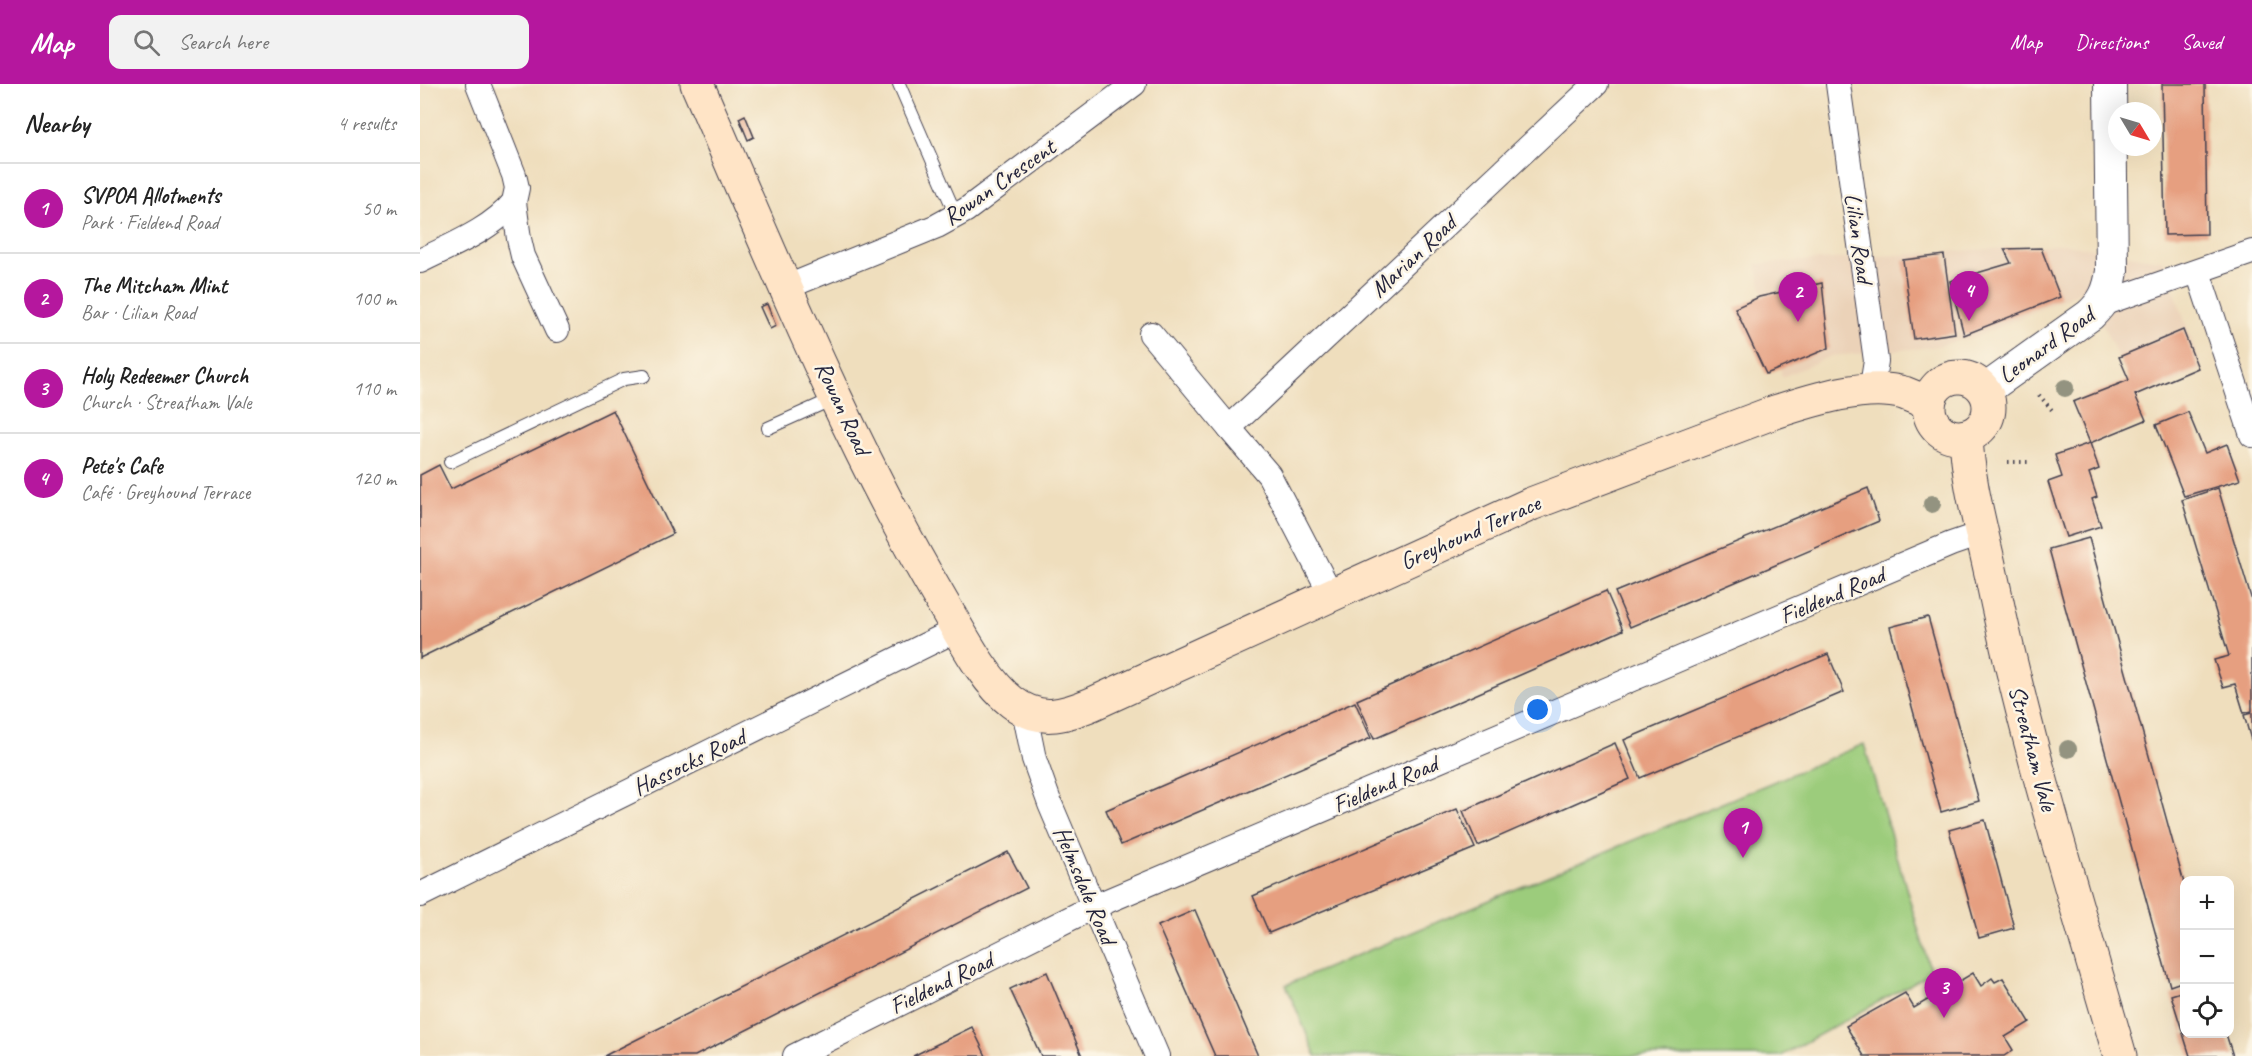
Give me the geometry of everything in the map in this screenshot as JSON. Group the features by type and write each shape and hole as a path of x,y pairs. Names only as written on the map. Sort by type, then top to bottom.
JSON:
{"main road":[{"name":"Rowan Road","path":"697,84 837,398 900,526 958,629 1005,696 1024,710"},
{"path":"1952,378 1970,379 1985,390 1989,400 1989,412 1985,423 1977,432 1955,437 1935,426 1930,415 1929,404 1937,387 1952,378"},
{"name":"Greyhound Terrace","path":"1024,710 1050,717 1074,712 1531,504 1804,403 1871,392 1902,393 1929,404"},
{"name":"Streatham Vale","path":"1966,436 1968,472 2009,655 2044,793 2120,1056"}],"street":[{"path":"420,261 489,224 504,214 514,202 518,188 478,84"},
{"name":"Rowan Crescent","path":"787,287 937,226 956,215 1134,84"},
{"name":"Marian Road","path":"1229,428 1596,84"},
{"name":"Lilian Road","path":"1838,84 1876,361 1871,392"},
{"name":"Leonard Road","path":"1985,390 2090,315 2102,304 2109,290 2112,271 2110,84"},
{"path":"514,202 524,256 557,330"},
{"path":"2102,304 2252,252"},
{"path":"2198,272 2252,435"},
{"path":"1152,334 1269,475 1331,594"},
{"name":"Fieldend Road","path":"795,1056 1093,907 1951,544 1983,533"},
{"name":"Hassocks Road","path":"420,895 958,629"},
{"name":"Helmsdale Road","path":"1024,710 1034,759 1093,907 1157,1056"}],"lane":[{"path":"899,84 956,215"},
{"path":"450,462 624,379 645,376"},
{"path":"768,428 837,398"}],"path":[{"path":"2039,395 2052,410"},
{"path":"2008,462 2030,462"}],"shaded area":[{"path":"2066,244 2164,261 2202,370 2137,398 2086,289 1978,336 1933,347 1831,356 1782,377 1756,264"}],"green space":[{"path":"1864,744 1931,973 1781,1056 1316,1056 1286,985"}],"building":[{"path":"2162,84 2205,84 2207,234 2165,235"},
{"path":"745,115 754,137 748,140 739,118"},
{"path":"2041,248 2060,297 1964,335 1950,281 2011,263 2004,249"},
{"path":"1944,255 1955,333 1914,339 1903,260"},
{"path":"1822,283 1829,348 1766,374 1735,308 1759,297"},
{"path":"767,304 776,326 770,329 760,307"},
{"path":"2183,330 2198,368 2135,395 2146,420 2090,443 2073,402 2129,380 2119,357"},
{"path":"613,410 673,534 420,658 420,475 439,465 451,489"},
{"path":"2188,412 2205,453 2227,444 2240,480 2184,496 2156,425"},
{"path":"2090,443 2099,469 2089,473 2097,497 2092,499 2101,526 2066,537 2048,482 2062,477 2055,455"},
{"path":"1868,488 1879,521 1630,627 1615,592"},
{"path":"2218,488 2252,601 2252,711 2244,713 2235,684 2223,687 2214,660 2229,656 2182,500"},
{"path":"2089,538 2182,876 2180,876 2180,982 2170,986 2049,549"},
{"path":"1606,591 1623,630 1374,739 1357,700"},
{"path":"1928,617 1979,801 1941,812 1890,627"},
{"path":"1828,654 1844,692 1640,778 1624,740"},
{"path":"1355,702 1371,738 1121,845 1106,810"},
{"path":"2252,713 2252,740 2251,740 2244,715"},
{"path":"1615,743 1630,779 1478,846 1463,811"},
{"path":"1457,809 1475,848 1269,933 1253,896"},
{"path":"1985,820 2014,928 1979,938 1949,830"},
{"path":"1008,852 1027,888 695,1056 604,1056"},
{"path":"1195,910 1258,1056 1215,1056 1158,926"},
{"path":"1047,972 1082,1056 1041,1056 1010,989"},
{"path":"1973,973 1981,986 1992,978 1995,982 2003,978 2030,1022 2005,1037 2013,1050 2004,1056 1864,1056 1846,1026 1905,993 1914,1008"},
{"path":"2180,992 2180,1024 2171,995"},
{"path":"972,1027 986,1056 913,1056"},
{"path":"2184,1038 2227,1038 2233,1056 2190,1056"}],"place":[{"name":"Pete's Cafe","path":"1969,321"},
{"name":"The Mitcham Mint","path":"1798,322"},
{"name":"SVPOA Allotments","path":"1743,858"},
{"name":"Holy Redeemer Church","path":"1944,1018"}]}
